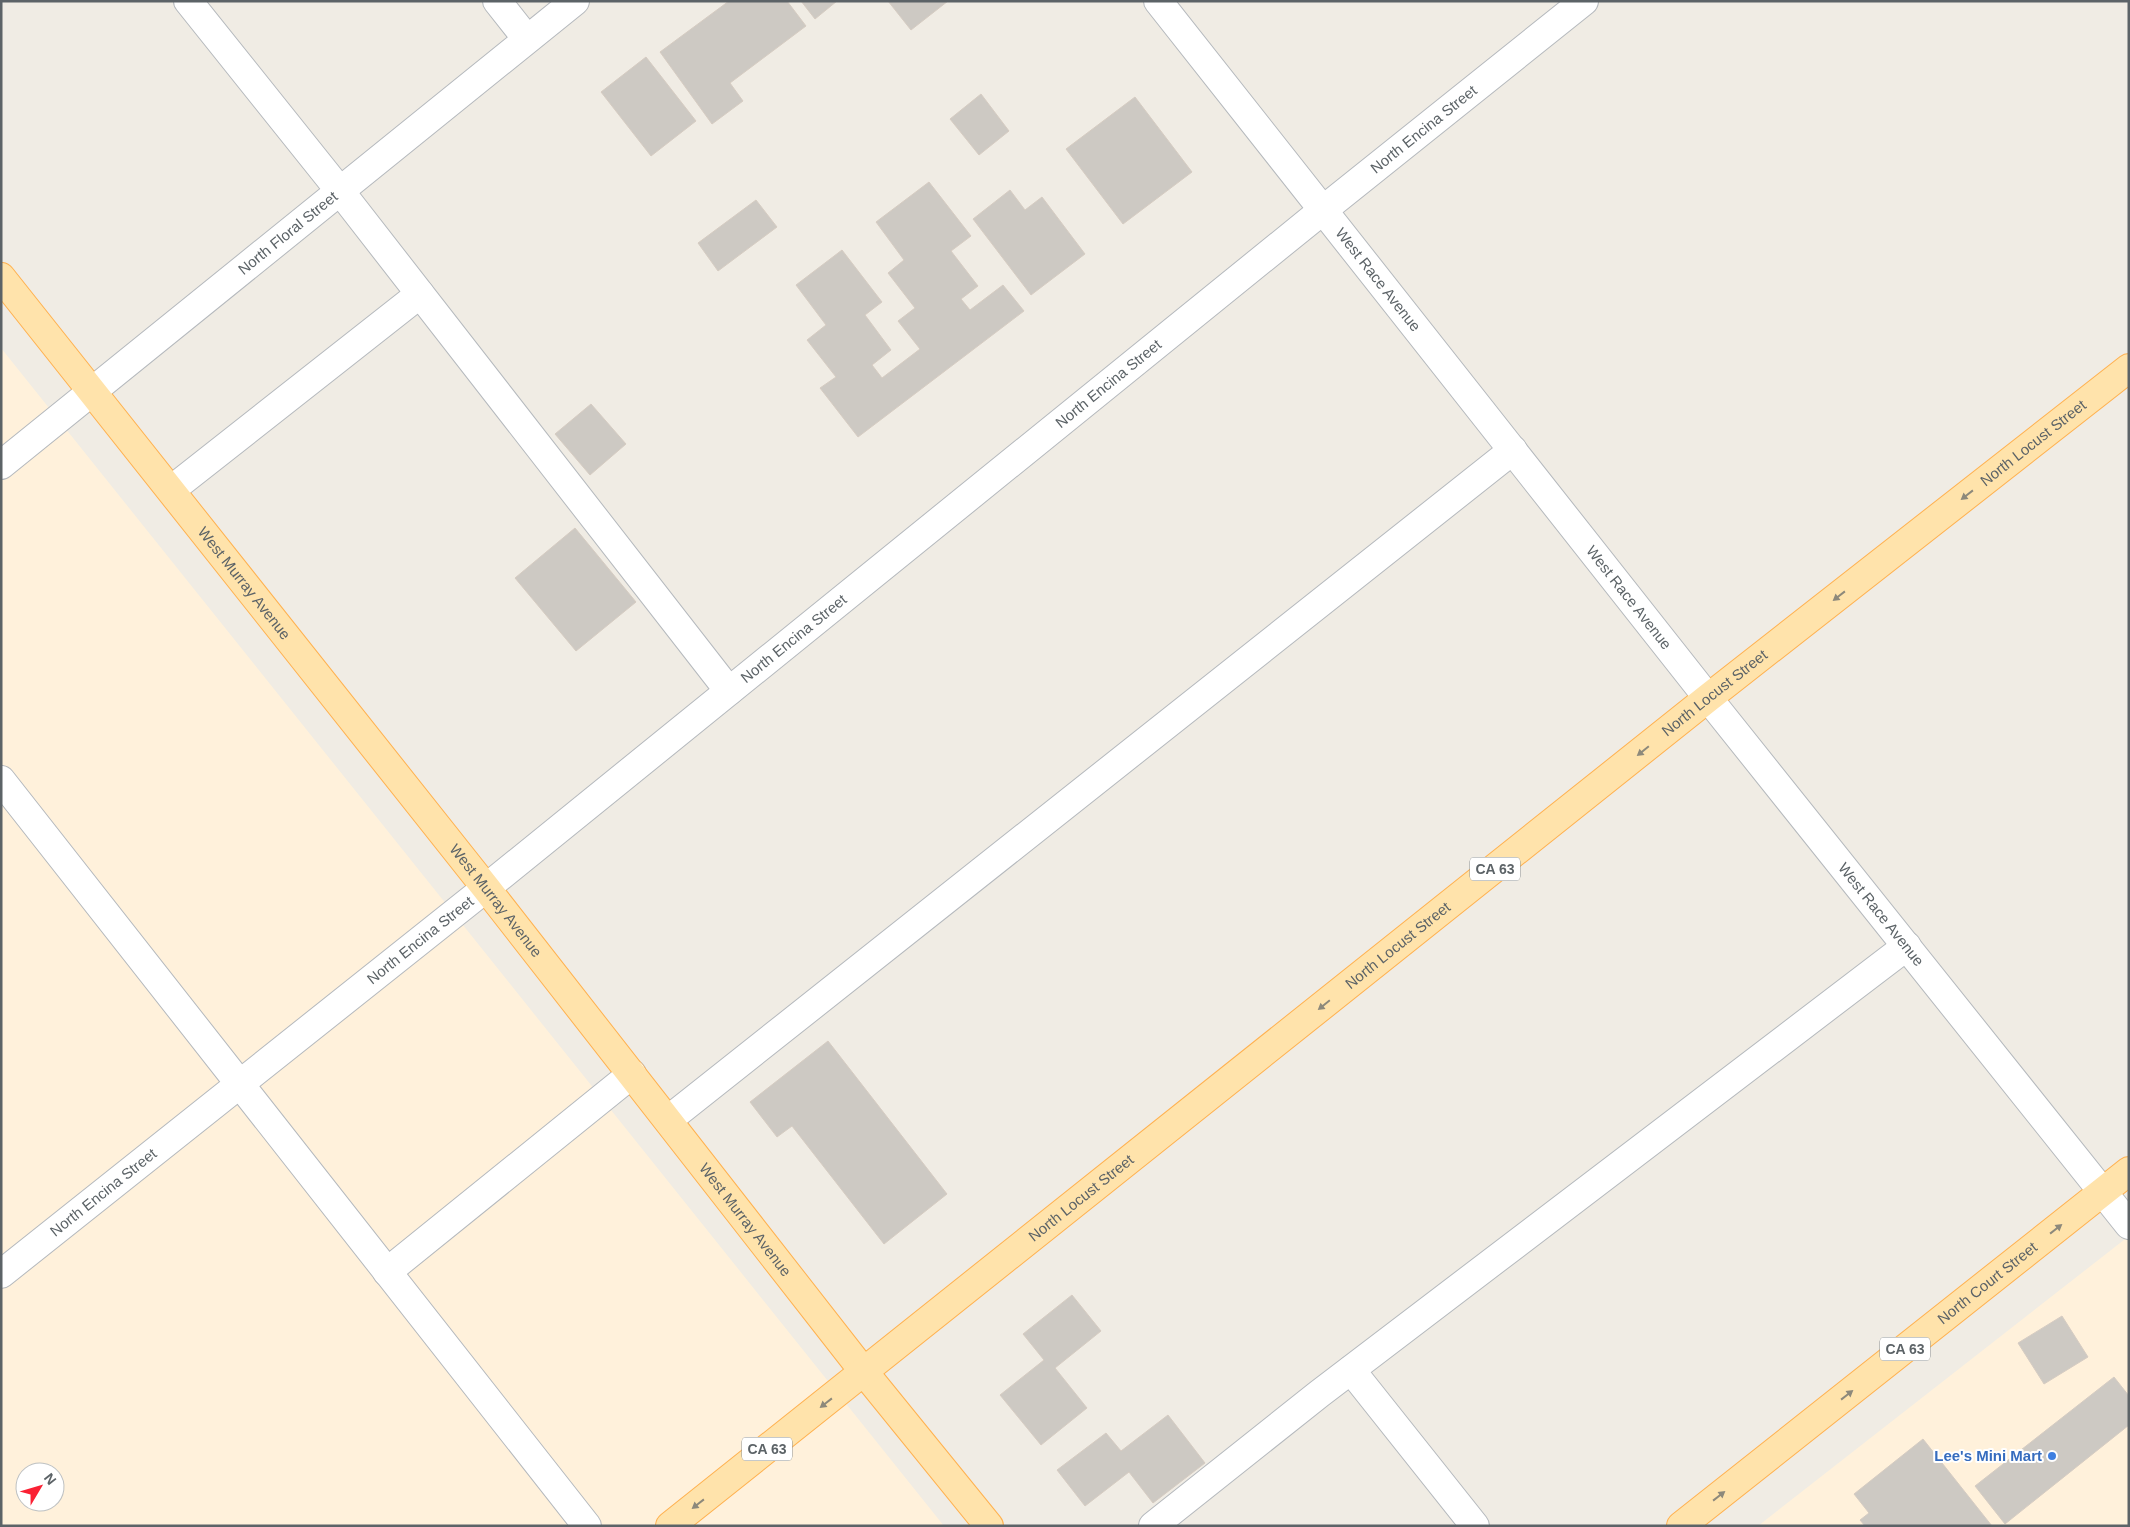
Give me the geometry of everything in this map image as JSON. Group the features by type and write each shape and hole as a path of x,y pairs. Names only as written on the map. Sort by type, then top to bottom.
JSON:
{"main road":[{"name":"West Murray Avenue","path":"4,287 93,392 171,490 486,888 864,1372 989,1526"},
{"name":"North Locust Street","path":"670,1526 1708,698 2129,368"},
{"name":"North Court Street","path":"1681,1526 2129,1171"}],"street":[{"path":"188,1 340,191 729,691"},
{"path":"497,1 527,39"},
{"name":"North Floral Street","path":"1,465 575,1"},
{"name":"West Race Avenue","path":"1158,1 1708,698 2129,1225"},
{"name":"North Encina Street","path":"1,1274 486,888 1584,1"},
{"path":"171,490 420,294"},
{"path":"668,1120 1513,450"},
{"path":"1,780 587,1526"},
{"path":"1153,1526 1351,1370 1906,946"},
{"path":"388,1272 632,1074"},
{"path":"1351,1370 1475,1526"}],"shaded area":[{"path":"1,348 944,1526 1,1526"},
{"path":"2129,1236 2129,1526 1758,1526"}],"building":[{"path":"729,1 787,1 806,26 730,83 743,101 712,124 660,52"},
{"path":"801,1 837,1 815,19"},
{"path":"888,1 948,1 911,30"},
{"path":"646,57 696,121 651,156 601,92"},
{"path":"981,94 1009,131 979,155 950,119"},
{"path":"1135,97 1192,172 1123,224 1066,149"},
{"path":"929,182 971,236 951,251 978,286 961,299 970,310 1003,285 1024,311 858,437 820,388 836,377 807,340 826,325 796,285 842,250 882,302 865,315 891,350 872,365 882,378 920,349 898,321 915,308 888,273 904,260 876,222"},
{"path":"1010,190 1025,210 1042,197 1085,254 1031,295 973,219"},
{"path":"756,200 777,227 718,271 698,243"},
{"path":"591,404 626,444 590,475 555,434"},
{"path":"575,528 636,602 576,651 515,578"},
{"path":"828,1041 947,1194 884,1244 792,1126 777,1137 750,1102"},
{"path":"1072,1295 1101,1331 1055,1368 1087,1408 1041,1445 1000,1395 1044,1360 1023,1334"},
{"path":"2062,1316 2088,1357 2044,1384 2018,1343"},
{"name":"Lee's Mini Mart","path":"2114,1377 2129,1396 2129,1425 2005,1524 1975,1486"},
{"path":"1168,1415 1205,1463 1153,1503 1129,1472 1085,1506 1057,1470 1106,1433 1121,1451"},
{"path":"1923,1439 1992,1526 1865,1526 1860,1520 1869,1513 1854,1494"}],"place":[{"name":"Lee's Mini Mart","path":"2052,1456"}]}
